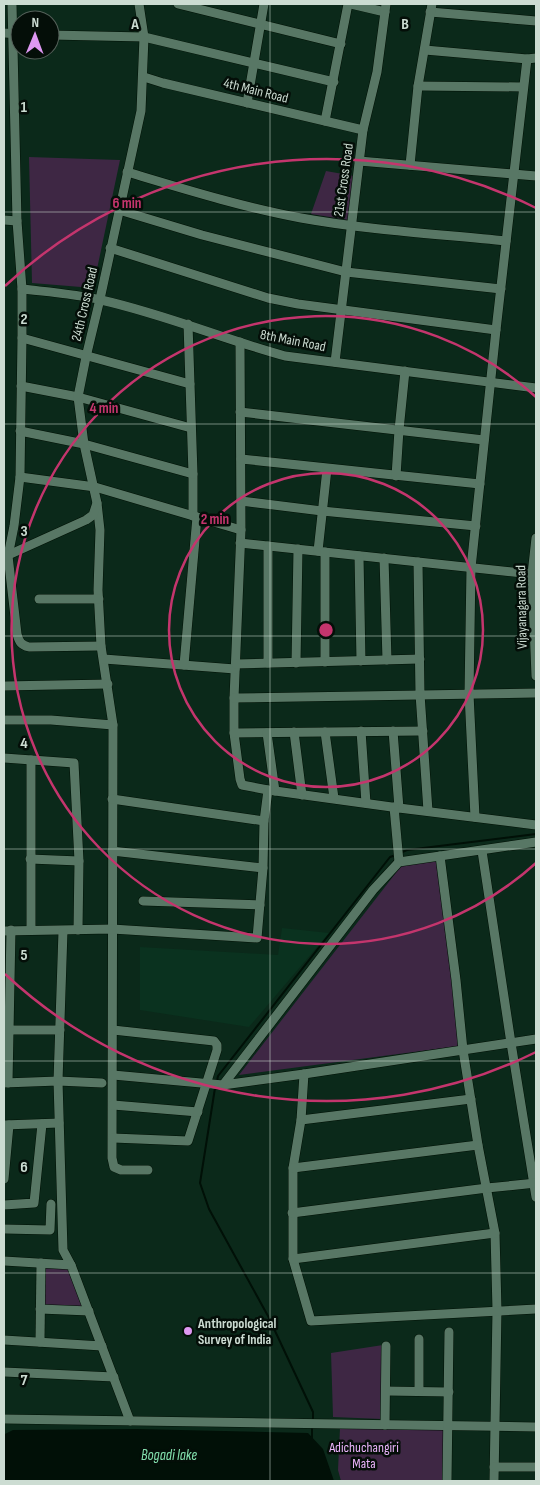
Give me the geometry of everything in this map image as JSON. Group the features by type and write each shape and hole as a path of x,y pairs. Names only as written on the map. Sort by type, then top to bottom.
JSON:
{"street":[{"name":"24th Cross Road","path":"139,4 144,37 144,77 141,110 78,397 84,444 95,487 100,530 99,600 101,646 113,725 114,1166 120,1170 148,1170"},
{"path":"178,4 341,44"},
{"path":"247,103 264,4"},
{"path":"325,122 350,4 386,8"},
{"name":"21st Cross Road","path":"335,362 363,130 377,72 386,8"},
{"path":"410,165 418,86 431,8 536,21"},
{"path":"60,35 144,37 334,82"},
{"path":"425,50 532,58 523,87 490,382 472,568 469,694 475,817"},
{"path":"13,60 17,221 22,290 22,338 20,477 14,526 6,557 17,634 22,645 37,647 101,646"},
{"name":"4th Main Road","path":"144,77 363,130"},
{"path":"418,86 523,87"},
{"path":"360,161 536,176"},
{"path":"127,172 300,218 350,226 506,241"},
{"path":"119,210 202,235 346,272 501,289"},
{"path":"4,220 17,221"},
{"path":"110,248 268,298 298,304 496,330"},
{"name":"8th Main Road","path":"22,290 100,299 188,324 285,356 536,388"},
{"path":"184,665 195,516 188,324"},
{"path":"22,338 190,384"},
{"path":"240,342 241,530 234,733 242,784 302,795 536,825"},
{"path":"396,476 405,371"},
{"path":"21,386 78,397 192,428"},
{"path":"240,412 484,440"},
{"path":"20,431 84,444 193,474"},
{"path":"241,459 480,484"},
{"path":"325,662 322,511 326,469"},
{"path":"20,477 95,487 241,530"},
{"path":"241,501 476,526"},
{"path":"6,557 86,520 93,515 97,503"},
{"name":"Vijayanagara Road","path":"536,538 533,577 536,676"},
{"path":"240,543 472,568 533,577"},
{"path":"268,546 268,663"},
{"path":"296,662 298,549"},
{"path":"359,556 361,661"},
{"path":"384,558 387,660"},
{"path":"418,562 420,694 428,811"},
{"path":"38,599 99,600"},
{"path":"104,659 236,667 268,663 420,659"},
{"path":"4,686 108,684"},
{"path":"234,698 536,693"},
{"path":"4,720 51,720 113,725"},
{"path":"393,731 399,862"},
{"path":"234,733 423,731"},
{"path":"102,1083 58,1080 6,1083 7,930 63,931 112,928 257,938 263,868 264,821 271,790 267,732"},
{"path":"294,732 302,795"},
{"path":"325,732 334,798"},
{"path":"361,732 366,803"},
{"path":"4,758 74,763 79,861 78,930"},
{"path":"31,760 31,930"},
{"path":"112,799 264,821"},
{"path":"113,1138 188,1141 198,1112 215,1084 373,890 399,862 536,842"},
{"path":"482,851 536,1197"},
{"path":"112,852 263,868"},
{"path":"440,856 456,980 462,1050 495,1233 497,1310 494,1481"},
{"path":"30,859 79,861"},
{"path":"143,901 260,905"},
{"path":"63,931 58,1080 63,1250 71,1265 130,1421"},
{"path":"6,1030 60,1030"},
{"path":"113,1030 214,1041 217,1045 215,1084"},
{"path":"113,1074 215,1084 304,1074 536,1039"},
{"path":"304,1074 301,1120 293,1168 292,1259 312,1321 536,1309"},
{"path":"301,1120 471,1099"},
{"path":"113,1105 198,1112"},
{"path":"4,1179 6,1125 59,1123"},
{"path":"4,1205 34,1203 42,1124"},
{"path":"293,1168 478,1144"},
{"path":"292,1213 535,1183"},
{"path":"4,1229 50,1230 51,1204"},
{"path":"292,1259 495,1233"},
{"path":"4,1262 71,1265"},
{"path":"40,1342 41,1264"},
{"path":"40,1308 89,1312"},
{"path":"447,1481 450,1332"},
{"path":"419,1391 420,1339"},
{"path":"4,1340 102,1346"},
{"path":"385,1425 386,1346"},
{"path":"4,1372 114,1377"},
{"path":"386,1391 449,1392"},
{"path":"4,1420 536,1427"},
{"path":"494,1467 536,1467"}],"shaded area":[{"path":"282,928 329,933 249,1027 140,1010 140,947 278,955"}],"green space":[{"path":"29,157 120,160 93,288 32,283"},
{"path":"326,171 354,176 349,220 311,214"},
{"path":"438,860 459,1046 239,1075 402,865"},
{"path":"43,1267 71,1268 86,1309 43,1307"},
{"path":"383,1345 381,1419 333,1417 331,1353"},
{"name":"Adichuchangiri Mata","path":"444,1426 447,1481 341,1481 338,1470 340,1428"}],"water":[{"name":"Bogadi lake","path":"137,1429 308,1433 323,1449 334,1481 4,1481 5,1434 13,1430"}],"waterway":[{"path":"400,853 407,850 536,834"},
{"path":"217,1081 218,1076 390,857 396,855"},
{"path":"215,1088 200,1183 209,1209 268,1316 313,1412 313,1421"},
{"path":"312,1428 312,1438"}],"place":[{"name":"Anthropological Survey of India","path":"188,1331"}]}
